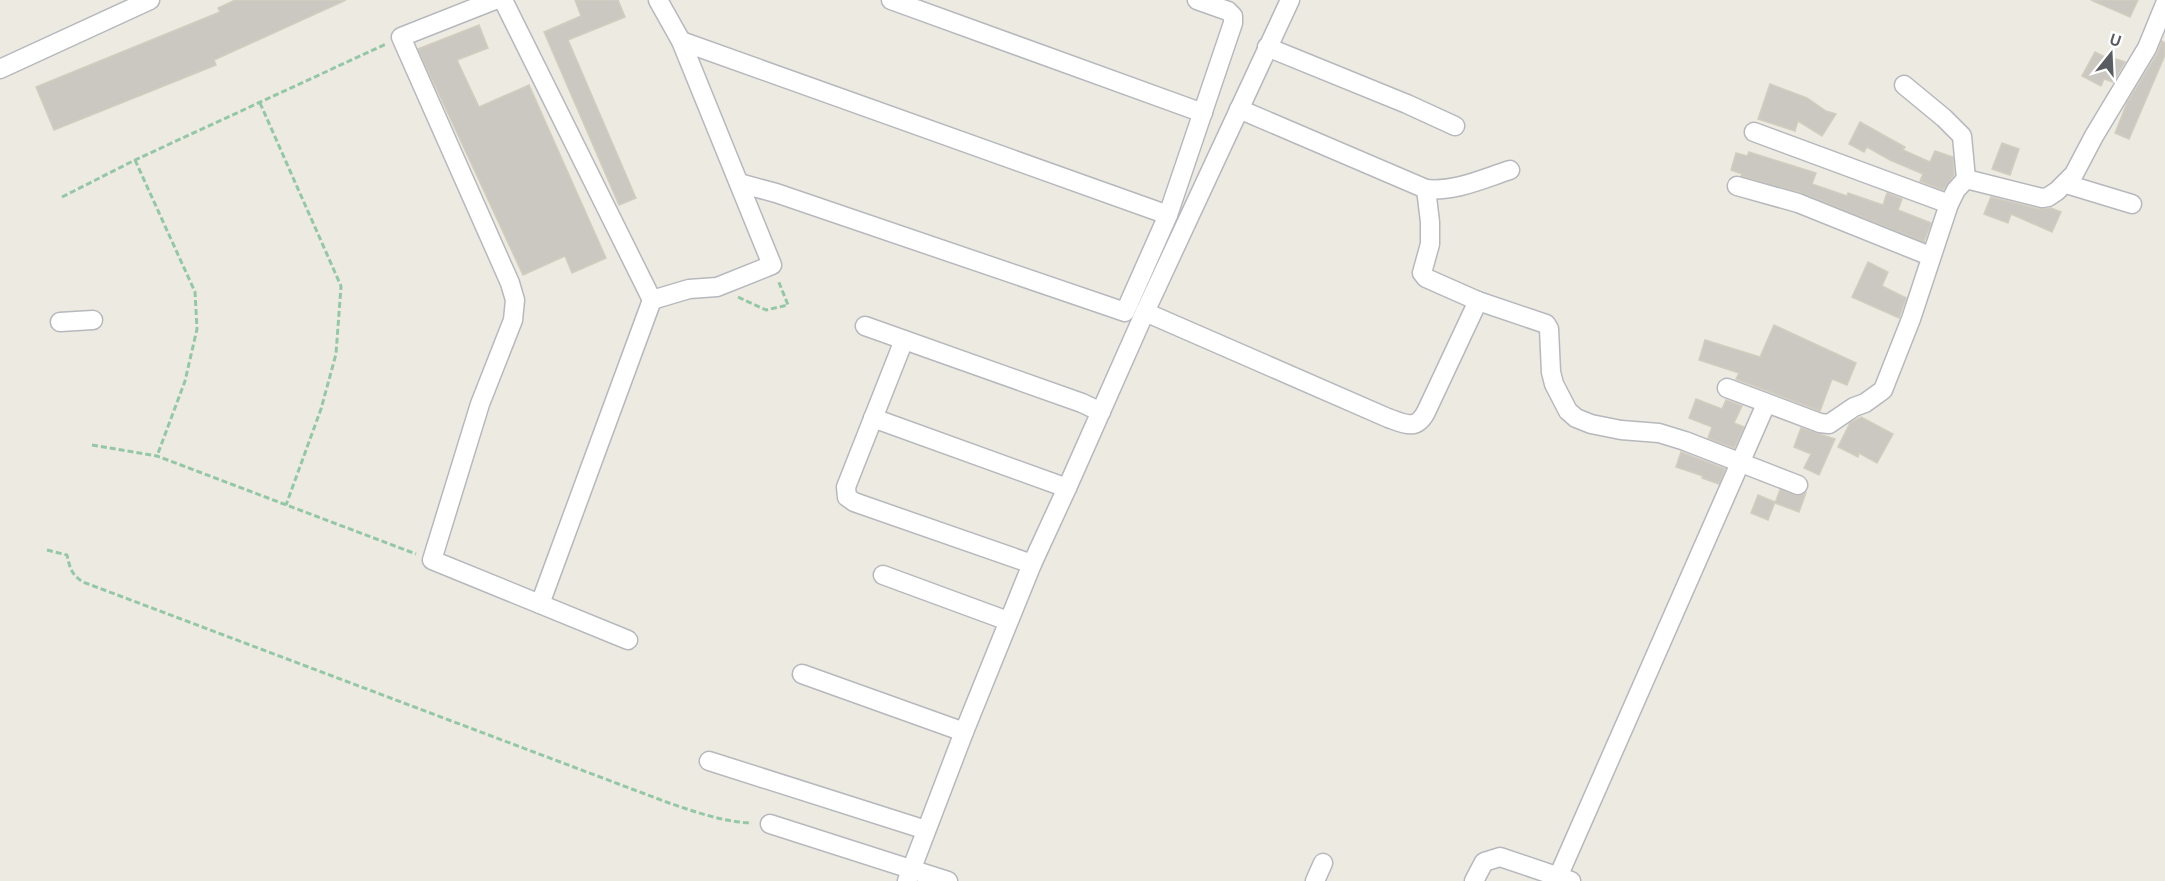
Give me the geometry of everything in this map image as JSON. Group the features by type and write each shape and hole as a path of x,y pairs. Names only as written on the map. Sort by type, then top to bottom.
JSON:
{"street":[{"path":"0,69 150,0"},
{"path":"495,0 401,37 510,283 515,300 513,320 480,404 432,560 628,640"},
{"path":"503,0 652,300 540,604"},
{"path":"652,300 689,289 717,287 772,266 681,41 658,0"},
{"path":"891,0 1203,113"},
{"path":"739,183 788,196 1125,312 1168,215 1233,23 1233,15 1228,11 1197,0"},
{"path":"908,875 1032,564 1145,312 1290,0"},
{"path":"1727,388 1766,404 1829,424 1882,390 1911,319 1949,204 1961,182 1966,179 2042,198 2048,197 2066,184 2147,48 2165,4"},
{"path":"681,41 1168,215"},
{"path":"1267,47 1455,126"},
{"path":"1904,85 1962,136 1966,179"},
{"path":"1239,109 1426,189 1450,189 1510,170"},
{"path":"1754,132 1949,204"},
{"path":"2066,184 2132,204"},
{"path":"1737,186 1798,203 1930,256"},
{"path":"1426,189 1430,237 1422,273 1426,278 1478,301 1546,324 1549,329 1551,372 1554,384 1568,411 1576,418 1591,424 1621,430 1659,433 1798,485"},
{"path":"1145,312 1388,418 1416,424 1422,421 1478,301"},
{"path":"60,322 93,320"},
{"path":"866,326 1082,403 1101,412"},
{"path":"904,340 846,487 847,497 854,502 1032,564"},
{"path":"1474,881 1484,862 1500,857 1565,879 1739,462 1766,404"},
{"path":"873,418 1067,488"},
{"path":"883,575 1008,621"},
{"path":"802,674 964,732"},
{"path":"710,761 926,831"},
{"path":"770,824 908,875 948,881"},
{"path":"1315,881 1323,863"}],"path":[{"path":"62,197 135,160 401,37"},
{"path":"260,103 341,286 336,354 321,409 286,505"},
{"path":"135,160 195,292 197,329 185,381 157,456"},
{"path":"717,287 766,310 788,305 772,266"},
{"path":"92,445 157,456 432,560"},
{"path":"47,550 67,555 70,570 83,582 669,803 704,815 740,823 770,824"}],"building":[{"path":"235,0 346,0 214,60 216,65 54,130 36,87 220,12 218,8"},
{"path":"575,0 618,0 625,17 568,40 636,198 619,205 544,32 581,16"},
{"path":"2091,0 2138,0 2130,17"},
{"path":"479,25 488,48 457,60 479,107 529,85 606,258 572,273 565,256 523,275 418,49"},
{"path":"2162,41 2165,43 2165,55 2129,139 2115,133 2127,103 2157,54"},
{"path":"2095,52 2115,62 2116,59 2125,62 2113,82 2104,79 2101,86 2082,76"},
{"path":"1770,84 1807,98 1826,111 1836,114 1822,136 1798,121 1795,131 1758,119"},
{"path":"1860,122 1905,147 1903,150 1930,162 1935,151 1953,157 1954,175 1943,190 1920,181 1923,174 1867,147 1864,152 1849,144"},
{"path":"2002,143 2019,149 2010,175 1992,169"},
{"path":"1749,152 1816,173 1812,184 1847,196 1848,193 1883,205 1887,193 1902,199 1898,210 1931,223 1924,242 1802,193 1741,176 1742,174 1731,170 1736,153 1747,156"},
{"path":"1991,197 2039,209 2051,208 2061,212 2052,232 2011,214 2008,223 1984,214"},
{"path":"1868,262 1888,272 1882,286 1906,298 1899,318 1852,297"},
{"path":"1774,325 1856,363 1847,385 1832,379 1820,411 1736,379 1739,373 1699,360 1705,340 1760,357"},
{"path":"1696,399 1722,409 1726,400 1742,406 1734,423 1744,427 1734,448 1708,438 1712,427 1689,418"},
{"path":"1861,417 1893,434 1877,463 1859,453 1858,457 1838,447 1850,423"},
{"path":"1801,428 1835,439 1819,475 1804,468 1811,454 1794,447"},
{"path":"1681,452 1725,469 1719,484 1676,467"},
{"path":"1780,490 1799,496 1806,493 1799,512 1775,503"},
{"path":"1758,495 1775,502 1768,520 1751,513"}]}
